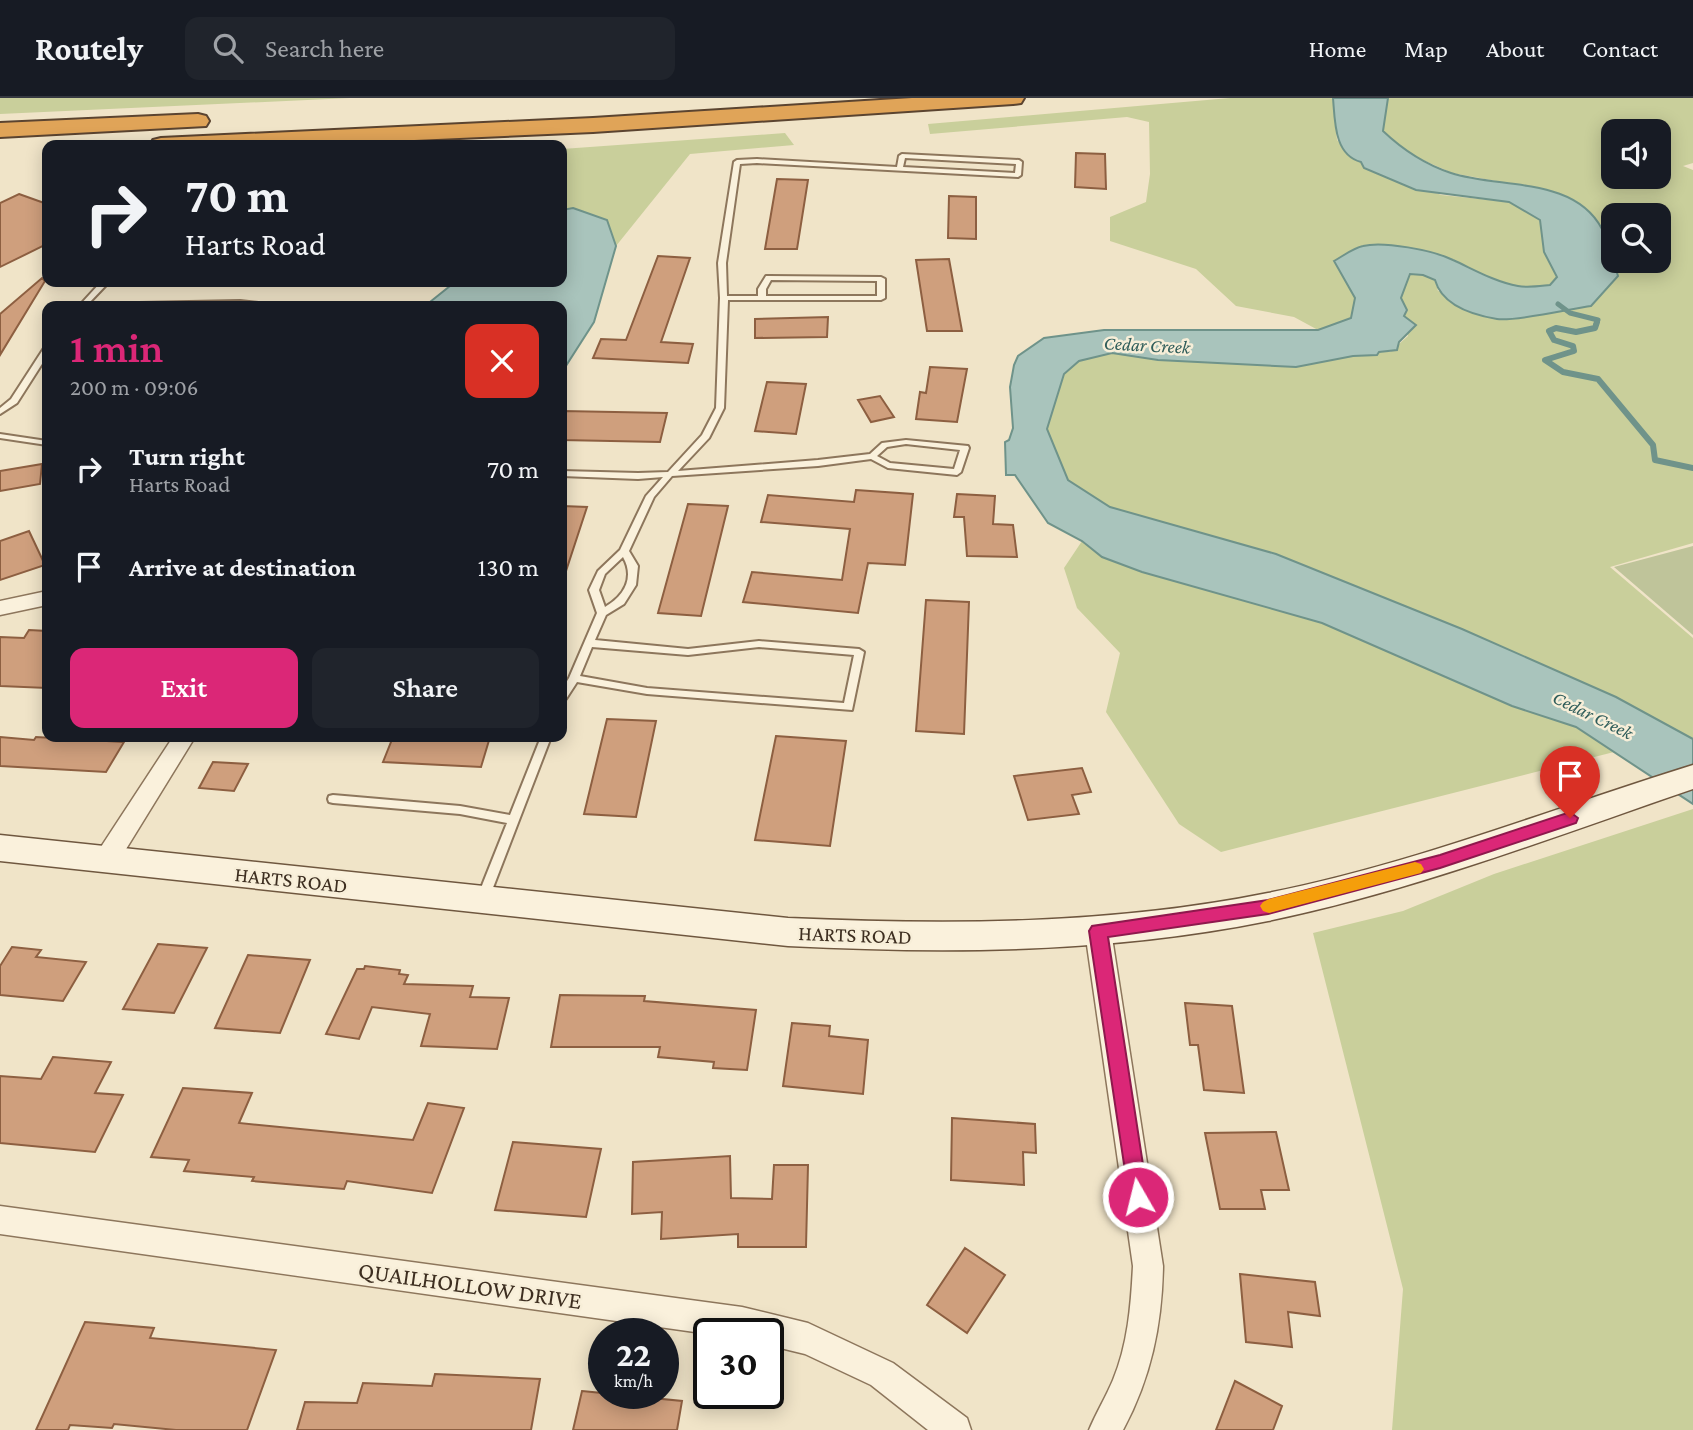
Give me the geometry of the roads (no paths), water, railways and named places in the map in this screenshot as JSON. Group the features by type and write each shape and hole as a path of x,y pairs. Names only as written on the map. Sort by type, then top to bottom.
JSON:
{"highway":[{"path":"647,100 686,98"},
{"path":"269,140 593,125 1013,98"},
{"path":"0,130 221,120"}],"street":[{"path":"0,608 42,599"},
{"path":"106,860 181,742"},
{"name":"HARTS ROAD","path":"0,848 788,932 952,938 1098,931 1268,907 1440,862 1693,777"},
{"path":"1098,931 1147,1266 1147,1312 1140,1350 1125,1394 1105,1430"},
{"name":"QUAILHOLLOW DRIVE","path":"0,1220 742,1323 808,1339 881,1374 955,1430"}],"lane":[{"path":"602,613 594,590 601,573 624,551 650,496 706,436 720,408 724,298 722,263 737,162 1018,175 1019,162 902,156 900,169"},
{"path":"724,298 762,298 881,298 881,279 769,278 762,289 762,298"},
{"path":"87,301 100,287"},
{"path":"0,412 14,401 42,358"},
{"path":"0,436 42,442"},
{"path":"567,473 638,476 818,463 872,456 885,445 906,442 965,448 957,472 888,465 872,456"},
{"path":"567,688 574,678 602,613 621,603 631,584 633,566 624,551"},
{"path":"574,678 647,691 848,707 859,652 760,645 688,652 589,643"},
{"path":"482,901 544,742"},
{"path":"333,799 460,810 513,820"}],"water":[{"name":"Cedar Creek","path":"1333,98 1388,98 1383,131 1414,156 1451,173 1470,178 1555,192 1573,200 1589,212 1601,228 1601,273 1617,273 1618,276 1591,306 1529,317 1497,319 1460,307 1444,296 1435,280 1410,274 1401,298 1407,310 1404,316 1416,325 1399,342 1397,350 1379,352 1377,355 1353,356 1296,367 1158,360 1112,353 1079,361 1064,374 1047,429 1068,480 1110,507 1276,554 1462,629 1616,697 1693,739 1693,804 1576,727 1512,706 1322,623 1142,572 1102,557 1082,541 1048,523 1015,475 1006,475 1005,442 1009,440 1013,428 1010,387 1014,365 1018,356 1044,338 1104,330 1318,330 1351,318 1355,298 1334,261 1363,246 1408,247 1433,253 1518,286 1550,285 1557,277 1544,252 1540,220 1509,202 1416,190 1364,168 1361,162 1352,158 1341,145"},
{"path":"573,208 607,220 616,246 594,322 567,364 567,301 431,301 449,287 567,287 567,209"}],"waterway":[{"path":"1558,304 1570,313 1598,320 1597,322"},
{"path":"1597,322 1595,328 1576,332 1556,328 1549,331 1554,340 1573,346 1574,351 1545,360 1563,372 1598,379 1653,445 1655,460 1693,468"}]}
